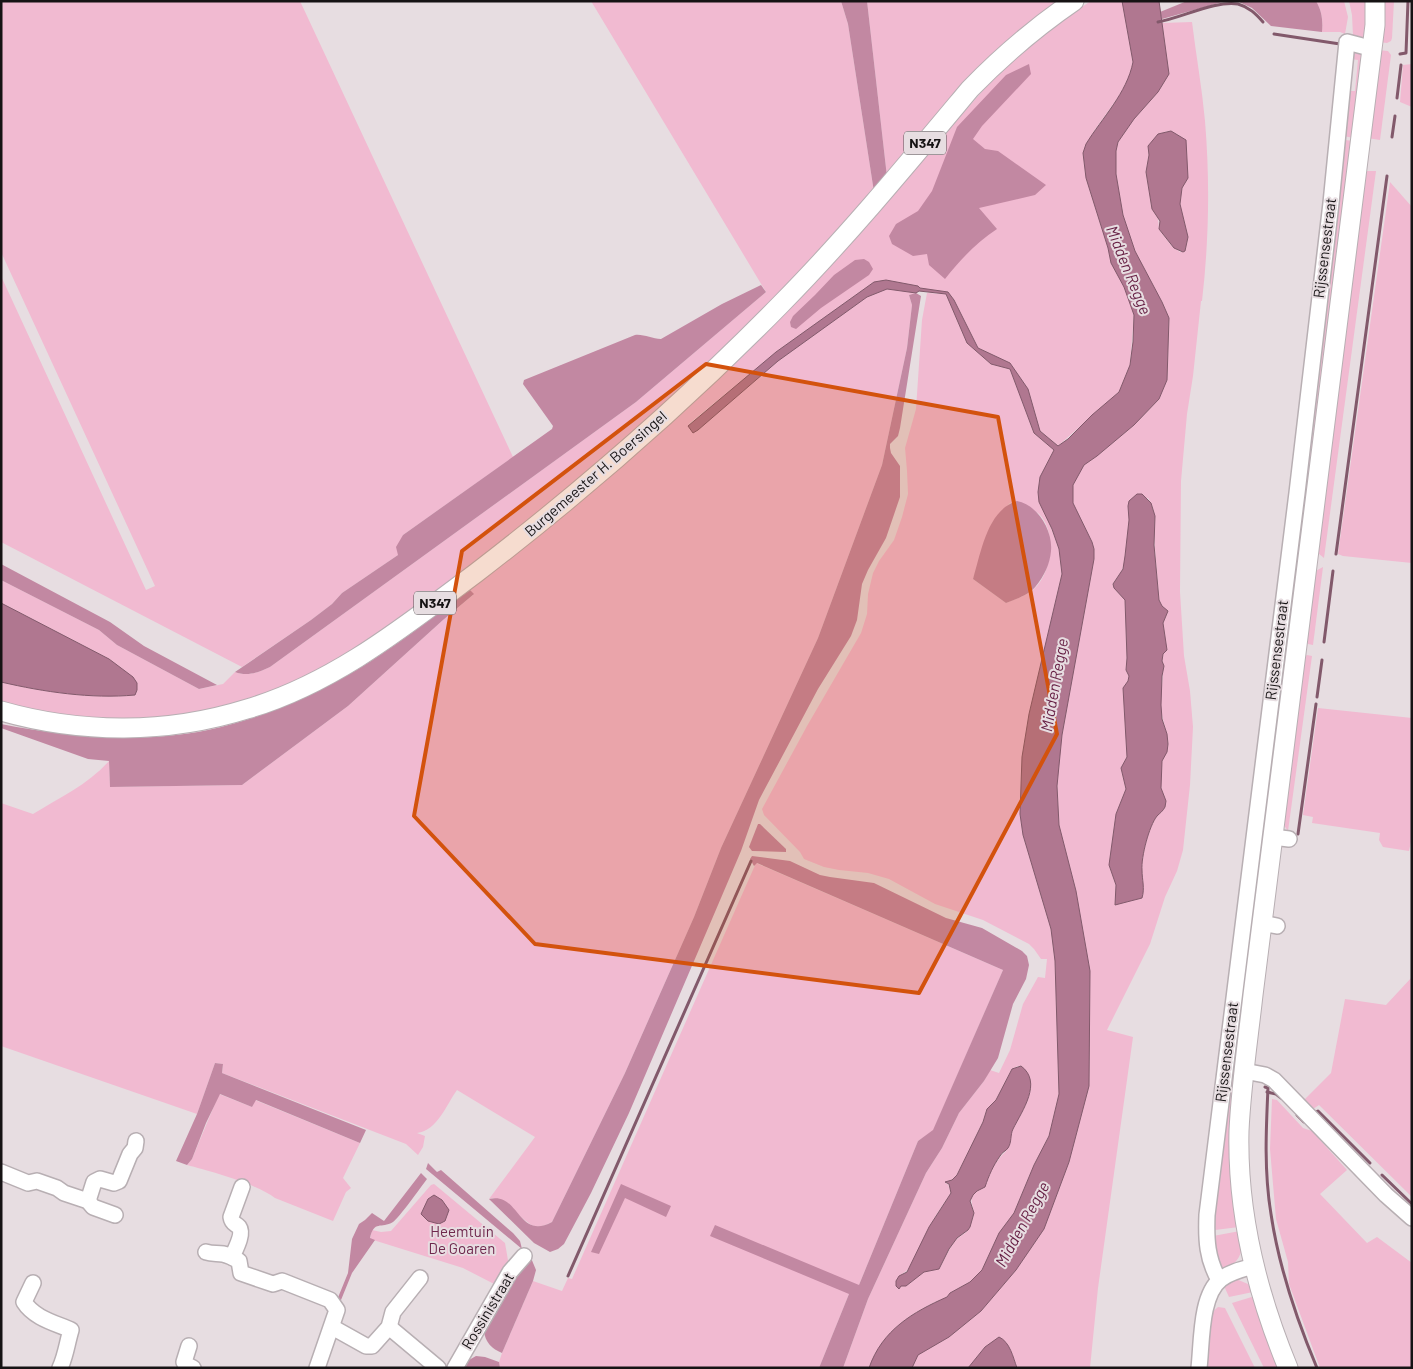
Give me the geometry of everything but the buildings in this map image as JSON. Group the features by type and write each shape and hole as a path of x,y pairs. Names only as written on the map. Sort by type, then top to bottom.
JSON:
{"main road":[{"name":"Burgemeester H. Boersingel","path":"1,711 24,718 101,728 178,725 248,709 286,696 320,680 358,657 394,633 528,533 648,431 717,367 792,292 851,228 990,69 1029,34 1074,1"},
{"name":"Rijssensestraat","path":"1288,1368 1266,1310 1246,1228 1240,1167 1239,1131 1244,1071 1270,924 1281,838 1375,25 1375,1"}],"street":[{"name":"Rijssensestraat","path":"1219,1280 1208,1255 1207,1215 1297,493 1348,42 1366,47 1372,45"},
{"name":"Rijssensestraat","path":"1244,1071 1265,1075 1274,1080 1386,1195 1412,1218"},
{"path":"88,1201 94,1182 100,1179 114,1183 119,1181 130,1154 135,1148 136,1141"},
{"path":"1,1172 28,1183 37,1181 88,1201 93,1207 115,1215"},
{"path":"232,1257 241,1232 232,1222 231,1218 242,1187"},
{"path":"206,1252 212,1254 222,1253 232,1257 239,1261 241,1272 273,1284 282,1281 330,1300 337,1310 317,1368"},
{"name":"Rossinistraat","path":"454,1368 510,1272 524,1256"},
{"path":"1199,1368 1207,1300 1211,1291 1219,1280 1228,1274 1254,1266"},
{"path":"332,1327 366,1346 372,1346 389,1327 393,1312 420,1278"},
{"path":"33,1283 24,1302 27,1306 41,1317 71,1330 66,1345 67,1354 60,1368"},
{"path":"389,1327 438,1368"},
{"path":"189,1346 184,1362 193,1368"}],"highlighted area":[{"path":"706,364 998,417 1057,734 919,993 535,944 414,816 462,551"}],"green space":[{"path":"1,1 300,1 513,457 403,535 398,555 342,593 332,604 311,620 242,667 1,542 1,276 146,590 155,586 1,252"},
{"path":"591,1 841,1 848,24 874,192 734,341 577,483 401,621 328,666 246,703 147,721 92,719 33,711 1,702 1,682 67,694 134,695 109,659 1,603 1,580 99,630 117,645 199,689 223,684 235,672 249,674 262,671 636,402 766,292"},
{"path":"867,1 1061,1 887,177"},
{"path":"1091,1 1122,1 1133,62 1129,79 1094,131 1083,153 1086,178 1111,263 1124,287 1134,315 1130,365 1119,392 1058,446 1040,431 1028,389 1010,363 978,348 954,300 948,292 928,290 886,280 874,282 776,352 689,424 698,430 778,361 867,297 887,289 916,293 909,295 912,305 907,348 882,465 818,638 721,848 694,917 625,1073 552,1222 546,1225 533,1226 493,1198 489,1199 535,1137 457,1090 436,1122 431,1127 417,1133 425,1136 423,1147 418,1155 406,1144 222,1073 223,1064 215,1063 197,1114 1,1046 1,803 33,814 83,784 109,761 110,787 242,785 348,706 473,595 470,590 649,443 669,420 745,353 832,264 997,76 1049,31"},
{"path":"1316,1 1344,1 1348,17 1345,34 1340,32 1322,32 1322,16"},
{"path":"1349,1 1368,1 1367,36 1363,40 1353,36"},
{"path":"1382,1 1394,1 1392,38 1387,43 1379,42"},
{"path":"1192,22 1204,109 1208,166 1206,256 1181,481 1180,592 1184,656 1190,691 1193,727 1190,785 1183,850 1177,871 1165,897 1150,944 1107,1030 1133,1037 1098,1288 1090,1368 1017,1368 1006,1343 985,1347 968,1368 912,1368 917,1355 949,1337 981,1311 1016,1270 1044,1229 1069,1162 1089,1086 1090,971 1076,891 1059,825 1057,782 1062,735 1094,559 1092,542 1073,503 1073,485 1084,465 1134,425 1159,399 1167,380 1169,318 1135,251 1123,215 1116,174 1118,142 1134,119 1158,92 1169,74 1162,23","holes":["1170,131 1180,136 1182,188 1180,204 1188,237 1185,251 1180,252 1171,245 1159,229 1158,217 1152,209 1146,172 1149,155 1148,146 1160,134","1148,498 1155,516 1159,600 1168,611 1163,623 1161,701 1161,711 1168,744 1161,771 1161,788 1165,807 1154,820 1146,842 1142,864 1142,898 1115,905 1116,885 1109,865 1116,814 1126,789 1121,768 1127,757 1129,676 1126,670 1125,600 1114,588 1113,584 1121,572 1128,548 1130,529 1128,506"]},
{"path":"1378,50 1388,51 1391,55 1380,140 1367,138"},
{"path":"1354,51 1363,53 1354,138 1343,136 1349,91 1355,91 1358,60 1351,59"},
{"path":"1412,64 1412,107 1400,102 1403,65"},
{"path":"1345,140 1354,141 1290,650 1282,649 1336,196 1340,196"},
{"path":"1364,171 1376,171 1324,558 1318,553"},
{"path":"1390,182 1412,207 1412,563 1338,554"},
{"path":"927,293 946,294 967,343 991,364 1010,369 1034,433 1054,450 1040,477 1038,492 1059,549 1062,574 1029,714 1022,757 1020,814 1023,835 1051,929 1055,961 1059,1094 1049,1136 1034,1165 1014,1213 999,1233 982,1270 970,1282 950,1293 947,1297 922,1309 900,1324 882,1343 869,1368 843,1368 868,1299 926,1173 942,1148 959,1113 984,1081 990,1070 999,1073 1010,1050 1023,1004 1038,977 1045,978 1047,959 1041,959 1029,944 983,920 935,904 889,879 868,873 824,867 804,859 800,852 764,815 762,809 861,633 867,614 868,594 873,573 894,540 902,517 908,494 905,448 916,409 922,320","holes":["1010,503 1039,514 1045,522 1048,531 1050,552 1045,573 1034,589 1006,603 973,579 992,523","1021,1066 1030,1077 1030,1094 1013,1129 1007,1149 993,1168 985,1187 978,1190 972,1197 974,1214 969,1229 954,1242 939,1269 924,1272 906,1286 896,1286 899,1276 907,1271 911,1265 933,1220 951,1193 948,1184 945,1183 957,1175 983,1122 987,1109 996,1100 1012,1069"]},
{"path":"1323,567 1313,645 1308,644 1305,639 1312,573"},
{"path":"1282,651 1290,652 1267,835 1262,834"},
{"path":"1307,655 1312,656 1288,831 1283,824 1301,660"},
{"path":"1318,708 1412,718 1412,837 1409,851 1383,847 1379,840 1380,833 1312,823 1313,817 1303,815"},
{"path":"1258,837 1266,838 1259,903 1248,949 1245,949 1243,965 1246,966 1242,999 1244,1019 1239,1069 1233,1068 1238,1023 1235,1018"},
{"path":"756,863 1003,970 933,1131 918,1141 859,1285 849,1294 819,1368 500,1368 499,1362 502,1353 533,1281 562,1291 568,1278 572,1279"},
{"path":"1412,977 1412,1197 1319,1105 1313,1109 1304,1100 1331,1073 1345,999 1386,1005"},
{"path":"1232,1071 1238,1072 1239,1227 1215,1230 1213,1227"},
{"path":"219,1094 252,1107 255,1100 360,1143 343,1178 351,1188 346,1192 333,1221 275,1198 245,1183 187,1165 192,1159"},
{"path":"1272,1099 1277,1100 1303,1128 1312,1131 1347,1170 1320,1194 1367,1243 1377,1237 1412,1263 1412,1368 1320,1368 1289,1284 1288,1262 1276,1219 1270,1149"},
{"name":"Heemtuin De Goaren","path":"434,1184 505,1243 509,1266 498,1286 463,1268 370,1239 372,1230 381,1232 391,1231 431,1185"},
{"path":"1240,1231 1242,1249 1240,1256 1232,1265 1225,1268 1221,1267 1218,1265 1213,1236"},
{"path":"1236,1279 1248,1284 1253,1292 1229,1297 1224,1286"},
{"path":"1255,1296 1281,1368 1264,1368 1232,1303"},
{"path":"1218,1307 1225,1308 1255,1368 1204,1368 1208,1316"}],"shaded area":[{"path":"841,1 867,1 887,177 874,192 848,24"},
{"path":"1187,1 1226,1 1162,19 1160,12"},
{"path":"1237,1 1316,1 1322,16 1322,32 1271,26 1252,8"},
{"path":"1029,64 1031,74 982,126 973,139 985,149 998,151 1046,185 1035,195 979,208 997,229 969,252 945,279 929,265 927,254 913,256 892,244 889,236 896,224 918,211 932,191 957,127 1006,75"},
{"path":"864,259 869,262 873,269 869,275 821,308 796,329 791,327 790,322 793,316 834,275 855,260"},
{"path":"761,285 766,292 636,402 270,667 249,674 235,672 311,620 332,604 342,593 398,555 396,547 403,535 552,429 553,426 523,384 524,380 635,335 661,339 722,304"},
{"path":"916,293 921,296 900,428 898,436 890,444 891,453 900,466 900,497 886,538 862,584 857,620 851,636 818,689 759,800 741,851 718,905 629,1113 591,1193 564,1244 550,1252 534,1243 489,1199 499,1198 507,1202 525,1221 532,1225 541,1226 552,1222 625,1073 694,917 721,848 818,638 882,465 907,348 912,305 909,295"},
{"path":"1017,501 1025,503 1038,513 1043,520 1047,527 1051,551 1046,570 1036,586 1026,594 1006,603 973,579 992,523 999,513"},
{"path":"1,564 110,622 144,646 217,685 199,689 117,645 99,630 1,580"},
{"path":"470,590 474,594 348,706 242,785 110,787 109,761 88,759 1,728 1,724 78,735 130,738 156,737 208,730 251,719 293,703 371,661"},
{"path":"758,824 786,849 786,852 752,851 749,847"},
{"path":"752,856 790,861 820,875 874,883 946,918 982,928 1022,951 1027,956 1029,965 1026,979 1013,1004 998,1058 984,1081 959,1113 942,1148 926,1173 868,1299 843,1368 819,1368 849,1294 710,1236 715,1225 859,1285 918,1141 933,1130 1003,970 757,863 754,866 750,859"},
{"path":"215,1063 223,1064 222,1073 366,1130 360,1143 256,1100 252,1107 220,1094 192,1159 187,1165 176,1161 197,1114"},
{"path":"428,1163 437,1172 441,1170 513,1233 520,1241 522,1249 426,1169"},
{"path":"421,1173 427,1179 400,1215 393,1222 378,1226 372,1232 370,1238 375,1240 352,1273 341,1300 337,1300 348,1273 352,1239 359,1224 372,1213 384,1221"},
{"path":"621,1184 671,1206 666,1217 625,1198 599,1254 591,1252"},
{"path":"531,1258 536,1270 533,1281 502,1353 490,1345 484,1331 506,1285"},
{"path":"476,1356 499,1362 500,1368 465,1368 469,1360"}],"water":[{"name":"Midden Regge","path":"1122,1 1159,1 1169,74 1158,92 1134,119 1118,142 1116,174 1123,215 1135,251 1169,318 1167,380 1159,399 1134,425 1084,465 1073,485 1073,503 1092,542 1094,559 1062,735 1057,786 1059,825 1076,891 1090,971 1089,1086 1069,1162 1044,1229 1016,1270 981,1311 949,1337 918,1355 912,1368 869,1368 882,1343 900,1324 922,1309 947,1297 950,1293 970,1282 982,1270 999,1233 1014,1213 1034,1165 1049,1136 1059,1094 1055,961 1051,929 1023,835 1020,814 1022,757 1029,714 1062,574 1059,549 1039,502 1038,492 1040,477 1054,450 1034,433 1010,369 991,364 967,343 946,294 919,291 916,293 887,289 867,297 778,361 698,430 693,433 688,426 776,352 874,282 886,280 948,292 954,300 978,348 1010,363 1028,389 1040,431 1058,446 1119,392 1130,365 1134,315 1124,287 1111,263 1086,178 1083,153 1086,144 1120,95 1133,62"},
{"path":"1171,131 1186,140 1188,178 1182,188 1180,204 1188,237 1185,251 1183,252 1174,248 1159,229 1160,221 1152,209 1146,172 1149,155 1148,146 1158,134"},
{"path":"1137,494 1142,494 1151,503 1155,516 1154,545 1159,600 1168,611 1163,623 1167,650 1163,654 1162,661 1164,666 1161,705 1168,744 1167,752 1162,761 1161,788 1166,801 1165,807 1151,827 1146,842 1142,864 1142,898 1115,905 1116,885 1109,865 1116,814 1126,789 1121,768 1127,757 1123,688 1129,676 1126,670 1125,600 1114,588 1113,584 1123,569 1129,520 1129,501"},
{"path":"1,603 109,659 133,677 137,683 135,695 68,694 1,682"},
{"path":"1021,1066 1030,1080 1029,1097 1013,1129 1008,1148 995,1163 985,1187 977,1191 970,1201 974,1213 970,1227 957,1238 939,1269 924,1272 899,1289 896,1286 896,1281 899,1276 907,1272 929,1227 951,1193 949,1184 945,1182 952,1180 957,1175 983,1122 987,1109 996,1100 1012,1069"},
{"path":"434,1195 442,1200 449,1210 445,1221 439,1224 428,1221 421,1214 428,1199"},
{"path":"999,1337 1006,1342 1017,1368 968,1368 985,1347"}],"waterway":[{"path":"1400,54 1406,53 1408,1"},
{"path":"1158,22 1229,3 1246,7 1263,22"},
{"path":"1274,34 1340,44"},
{"path":"1397,98 1401,65"},
{"path":"1392,137 1395,116"},
{"path":"1336,554 1387,176"},
{"path":"1324,642 1333,571"},
{"path":"1317,697 1322,660"},
{"path":"1298,834 1316,704"},
{"path":"568,1276 751,861"},
{"path":"1265,1087 1268,1088 1266,1167 1274,1234 1289,1292 1317,1368"},
{"path":"1267,1092 1276,1094 1281,1098"},
{"path":"1316,1112 1318,1111 1370,1163"},
{"path":"1297,1115 1304,1122 1306,1121"},
{"path":"1382,1175 1412,1204"}]}
